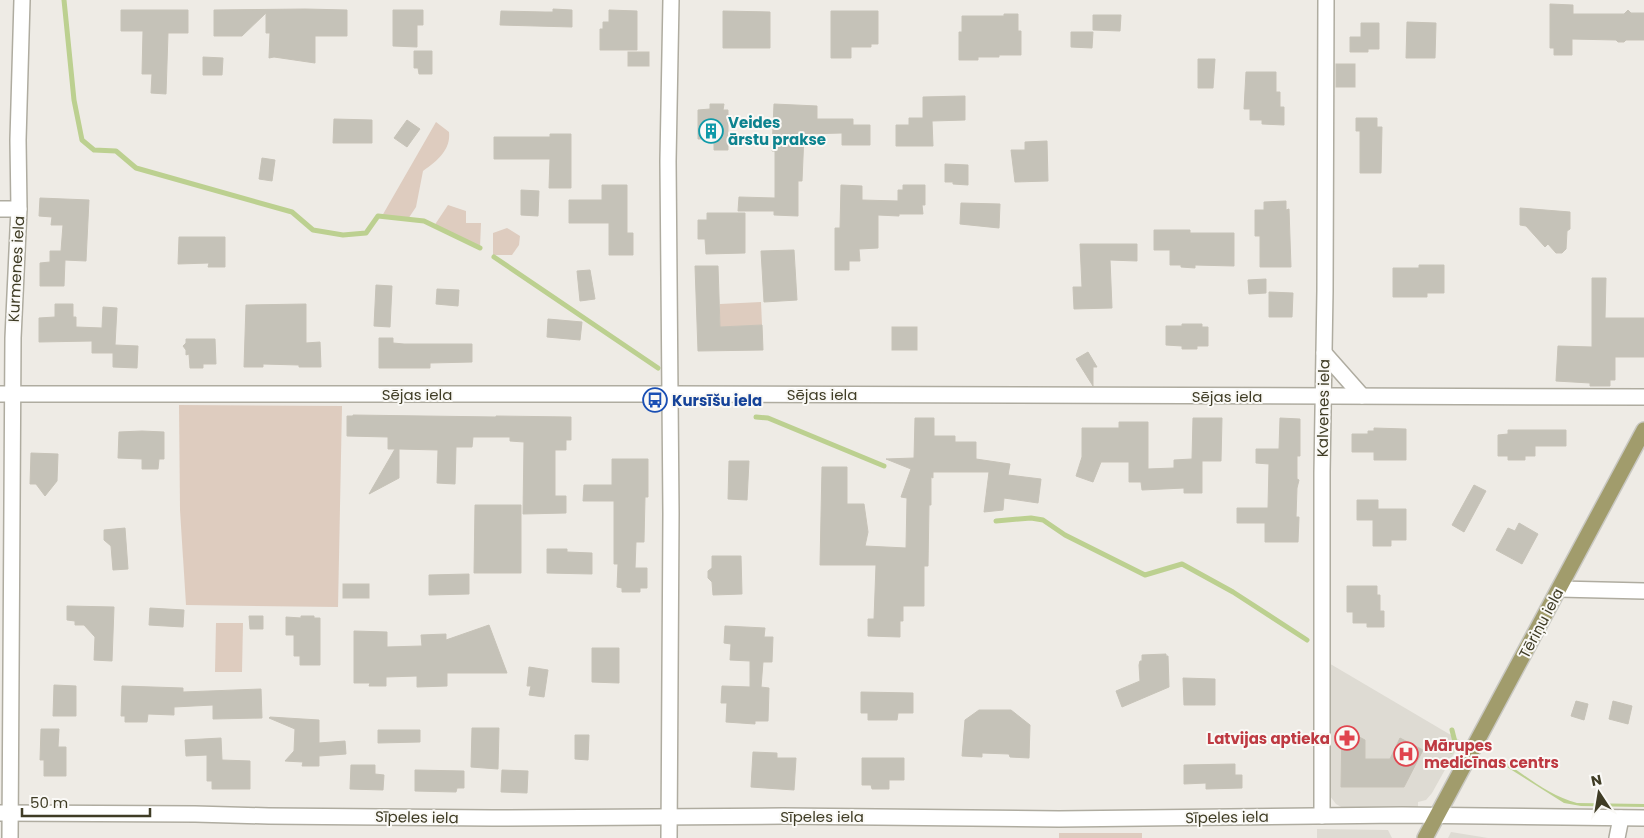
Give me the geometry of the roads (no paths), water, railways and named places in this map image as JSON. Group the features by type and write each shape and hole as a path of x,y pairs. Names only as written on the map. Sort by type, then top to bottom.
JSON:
{"main road":[{"name":"Tēriņu iela","path":"1425,838 1644,430"}],"street":[{"name":"Kurmenes iela","path":"10,838 5,813 6,394 13,338 19,209 18,140 22,0"},
{"path":"669,838 670,394 668,161 671,0"},
{"name":"Kalvenes iela","path":"1322,816 1322,472 1326,0"},
{"path":"0,209 19,209"},
{"path":"1324,353 1362,396"},
{"name":"Sējas iela","path":"6,394 1644,397"},
{"path":"1559,589 1644,590"},
{"name":"Sīpeles iela","path":"5,813 492,818 783,816 1059,819 1438,815 1644,818"},
{"path":"1617,838 1621,818"}],"waterway":[{"path":"64,0 74,100 82,140 94,150 116,151 136,168 292,212 313,230 343,235 366,233 378,216 424,221 480,248"},
{"path":"494,257 658,368"},
{"path":"756,417 768,418 884,466"},
{"path":"996,521 1031,518 1043,520 1065,535 1145,575 1182,564 1233,592 1307,640"},
{"path":"1451,751 1455,742 1452,730"}],"place":[{"name":"Veides ārstu prakse","path":"711,131"},
{"name":"Kursīšu iela","path":"655,400"},
{"name":"Latvijas aptieka","path":"1347,738"},
{"name":"Mārupes medicīnas centrs","path":"1406,754"}]}
